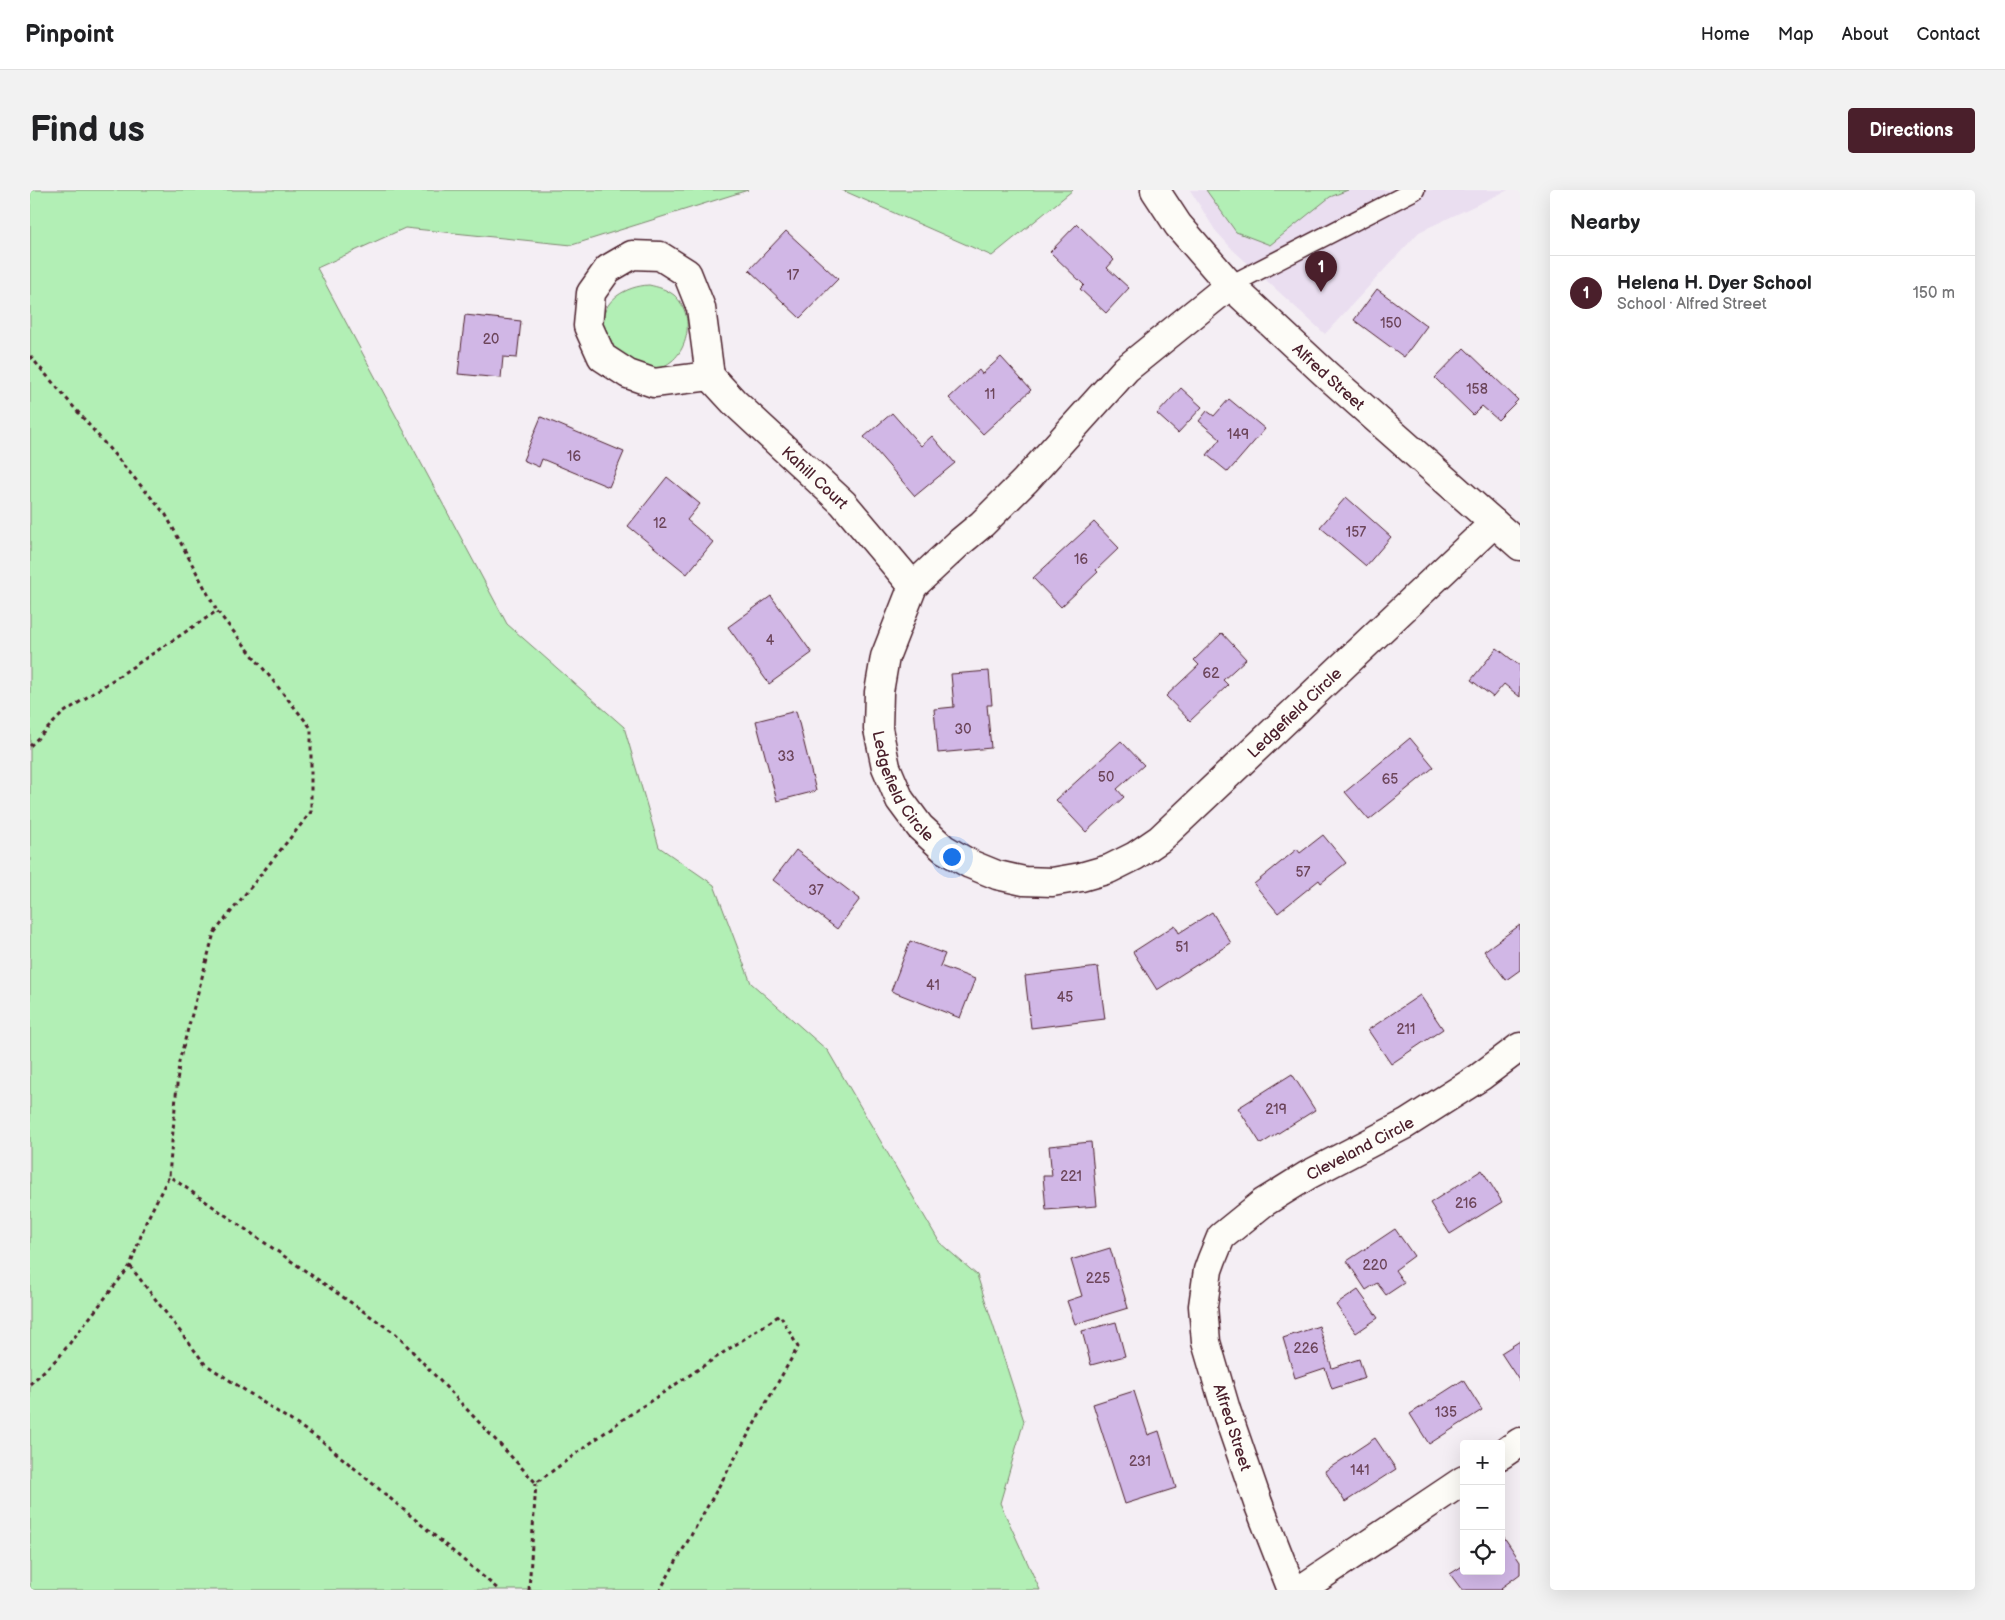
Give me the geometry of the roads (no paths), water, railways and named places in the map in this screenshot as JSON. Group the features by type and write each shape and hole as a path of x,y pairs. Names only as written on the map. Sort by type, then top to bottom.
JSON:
{"street":[{"name":"Alfred Street","path":"1155,190 1178,225 1230,285 1335,382 1520,546"},
{"path":"632,256 660,256 686,273 701,308 710,376 654,384 628,374 602,357 588,326 591,293 608,269 632,256"},
{"name":"Ledgefield Circle","path":"1230,285 1126,369 982,524 913,586 885,657 879,692 878,729 886,766 900,800 926,832 944,849 970,864 997,875 1024,882 1052,882 1081,877 1109,869 1136,856 1160,839 1494,523"},
{"name":"Kahill Court","path":"710,376 734,402 842,504 913,586"},
{"name":"Cleveland Circle","path":"1212,1259 1221,1237 1262,1202 1308,1175 1406,1124 1480,1077 1520,1047"},
{"name":"Alfred Street","path":"1212,1259 1208,1270 1203,1306 1206,1342 1226,1410 1258,1503 1292,1590"},
{"path":"1505,1452 1520,1442"},
{"path":"1300,1590 1460,1483"}],"lane":[{"path":"1230,285 1415,190"}],"place":[{"name":"Helena H. Dyer School","path":"1321,292"}]}
